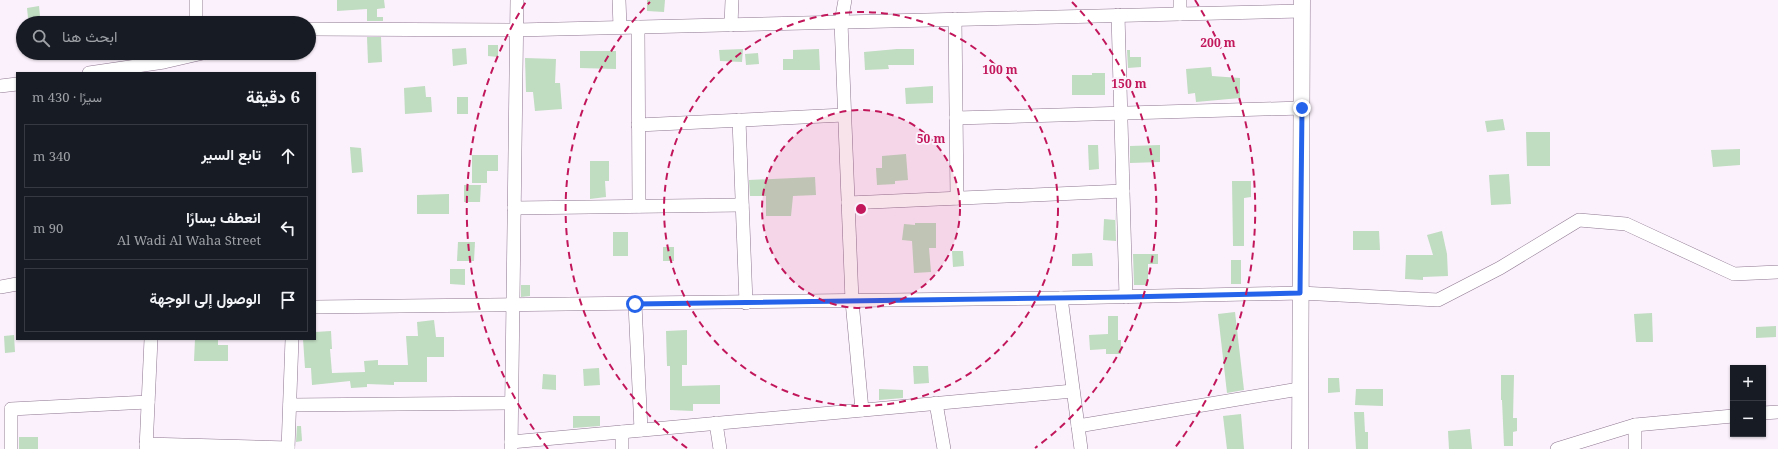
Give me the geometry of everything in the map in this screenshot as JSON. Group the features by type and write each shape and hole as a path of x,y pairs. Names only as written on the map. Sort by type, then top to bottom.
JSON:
{"main road":[{"path":"1300,449 1299,388 1302,5"}],"street":[{"path":"196,0 196,16"},
{"path":"517,0 511,446 641,430 1073,390"},
{"path":"620,0 620,27"},
{"path":"731,25 732,0"},
{"path":"845,0 841,22 844,115 852,301 862,410"},
{"path":"1180,0 1180,14"},
{"path":"316,29 516,30 731,25 1180,14 1302,5"},
{"path":"1118,15 1126,297"},
{"path":"955,19 957,198"},
{"path":"638,27 639,206"},
{"path":"102,72 164,67 182,60"},
{"path":"0,86 16,84"},
{"path":"956,118 1302,108"},
{"path":"638,125 844,115"},
{"path":"739,120 746,303"},
{"path":"848,203 1123,191"},
{"path":"514,208 742,205"},
{"path":"316,307 746,303 1300,293 1438,300 1500,268 1579,220 1626,224 1734,274 1778,272"},
{"path":"0,286 16,284"},
{"path":"1061,298 1081,449"},
{"path":"635,304 641,430"},
{"path":"151,340 146,446 288,448 292,340"},
{"path":"1078,426 1299,388"},
{"path":"11,449 11,409 148,402"},
{"path":"290,405 512,403"},
{"path":"936,403 944,449"},
{"path":"1766,413 1778,412"},
{"path":"1557,449 1635,425 1730,416"},
{"path":"716,423 720,449"},
{"path":"1635,425 1635,449"},
{"path":"622,432 622,449"}],"building":[{"path":"337,0 384,0 385,8 377,9 377,17 383,17 383,21 367,21 367,9 337,11"},
{"path":"647,0 665,0 664,12 647,11"},
{"path":"39,6 40,16 28,16 27,8"},
{"path":"367,37 381,37 382,62 368,63"},
{"path":"488,45 498,45 498,57 488,56"},
{"path":"466,48 467,64 453,66 452,49"},
{"path":"743,49 742,62 720,61 719,50"},
{"path":"819,49 820,70 783,70 783,59 793,59 793,50"},
{"path":"914,49 914,65 888,65 889,69 865,70 864,52"},
{"path":"1127,50 1130,50 1130,57 1141,57 1141,67 1128,68"},
{"path":"580,51 616,51 616,69 580,68"},
{"path":"758,53 759,64 746,65 745,54"},
{"path":"525,58 556,59 555,83 560,83 562,109 535,111 533,92 526,92"},
{"path":"1211,67 1212,76 1240,78 1240,98 1196,102 1195,93 1188,94 1186,69"},
{"path":"1092,73 1105,73 1105,95 1072,95 1072,75 1092,75"},
{"path":"425,86 426,97 431,97 432,112 405,114 404,88"},
{"path":"933,86 933,103 906,104 905,88"},
{"path":"457,97 468,97 468,114 457,114"},
{"path":"1503,119 1505,130 1487,132 1485,121"},
{"path":"1526,132 1550,132 1550,166 1527,166"},
{"path":"1088,145 1098,145 1099,169 1089,170"},
{"path":"1160,145 1160,162 1130,163 1130,146"},
{"path":"350,147 361,148 363,172 352,173"},
{"path":"1740,149 1740,165 1713,167 1711,150"},
{"path":"906,154 908,180 895,181 895,184 877,185 876,168 882,168 882,156"},
{"path":"472,155 498,155 498,171 487,171 487,183 472,183"},
{"path":"590,161 609,161 609,181 605,181 606,197 590,199"},
{"path":"1509,174 1511,204 1491,205 1489,175"},
{"path":"815,177 816,195 793,196 791,216 766,216 766,196 750,196 749,180"},
{"path":"1232,181 1251,181 1251,197 1244,198 1244,246 1233,246"},
{"path":"464,185 481,185 480,202 464,202"},
{"path":"449,194 449,214 417,214 417,195"},
{"path":"1115,209 1116,241 1103,240 1104,219 1115,220"},
{"path":"915,223 936,223 936,248 929,248 931,272 914,273 912,241 902,240 904,224 915,225"},
{"path":"1353,231 1379,231 1380,250 1353,250"},
{"path":"1442,231 1447,254 1448,276 1423,277 1423,280 1405,279 1406,255 1433,255 1427,235"},
{"path":"613,232 628,232 628,256 613,256"},
{"path":"458,242 475,242 474,261 457,261"},
{"path":"663,247 674,247 674,261 663,261"},
{"path":"952,251 963,251 964,266 953,267"},
{"path":"1092,253 1093,266 1072,266 1072,254"},
{"path":"1133,254 1158,254 1158,264 1148,264 1148,285 1134,285"},
{"path":"1231,260 1241,260 1241,284 1231,284"},
{"path":"450,269 465,269 465,285 450,284"},
{"path":"521,285 530,285 530,296 521,297"},
{"path":"1235,312 1244,390 1227,393 1218,314"},
{"path":"1652,313 1653,342 1636,342 1634,314"},
{"path":"1108,316 1118,316 1118,340 1121,340 1121,354 1106,354 1106,349 1090,350 1089,335 1108,334"},
{"path":"434,320 436,337 444,337 444,357 427,357 427,382 394,382 394,385 367,384 367,387 351,388 350,381 312,385 311,368 305,368 303,340 316,340 316,332 331,331 332,349 330,349 332,373 365,372 364,361 378,360 378,365 408,365 406,336 418,336 417,322"},
{"path":"1776,326 1776,337 1756,338 1756,327"},
{"path":"687,330 687,365 682,365 682,386 720,385 720,404 693,404 693,411 670,410 670,366 667,366 666,331"},
{"path":"14,335 15,352 5,353 4,336"},
{"path":"195,340 218,340 218,345 228,345 228,361 194,361"},
{"path":"913,366 928,366 929,383 914,384"},
{"path":"599,368 600,385 584,386 583,369"},
{"path":"543,374 556,375 556,390 542,389"},
{"path":"1501,375 1514,375 1513,418 1517,418 1517,431 1513,432 1513,446 1504,446"},
{"path":"1328,378 1339,378 1340,392 1328,393"},
{"path":"879,389 903,390 903,398 879,400"},
{"path":"1356,389 1383,389 1383,406 1355,405"},
{"path":"1354,412 1364,412 1365,432 1368,432 1368,449 1356,449"},
{"path":"1241,414 1244,449 1227,449 1223,416"},
{"path":"573,416 600,416 600,426 573,428"},
{"path":"297,426 301,426 302,441 296,442"},
{"path":"1470,429 1472,449 1449,449 1448,431"},
{"path":"19,437 38,437 38,449 19,449"}],"route":[{"path":"635,304 1300,293 1302,108"}]}
